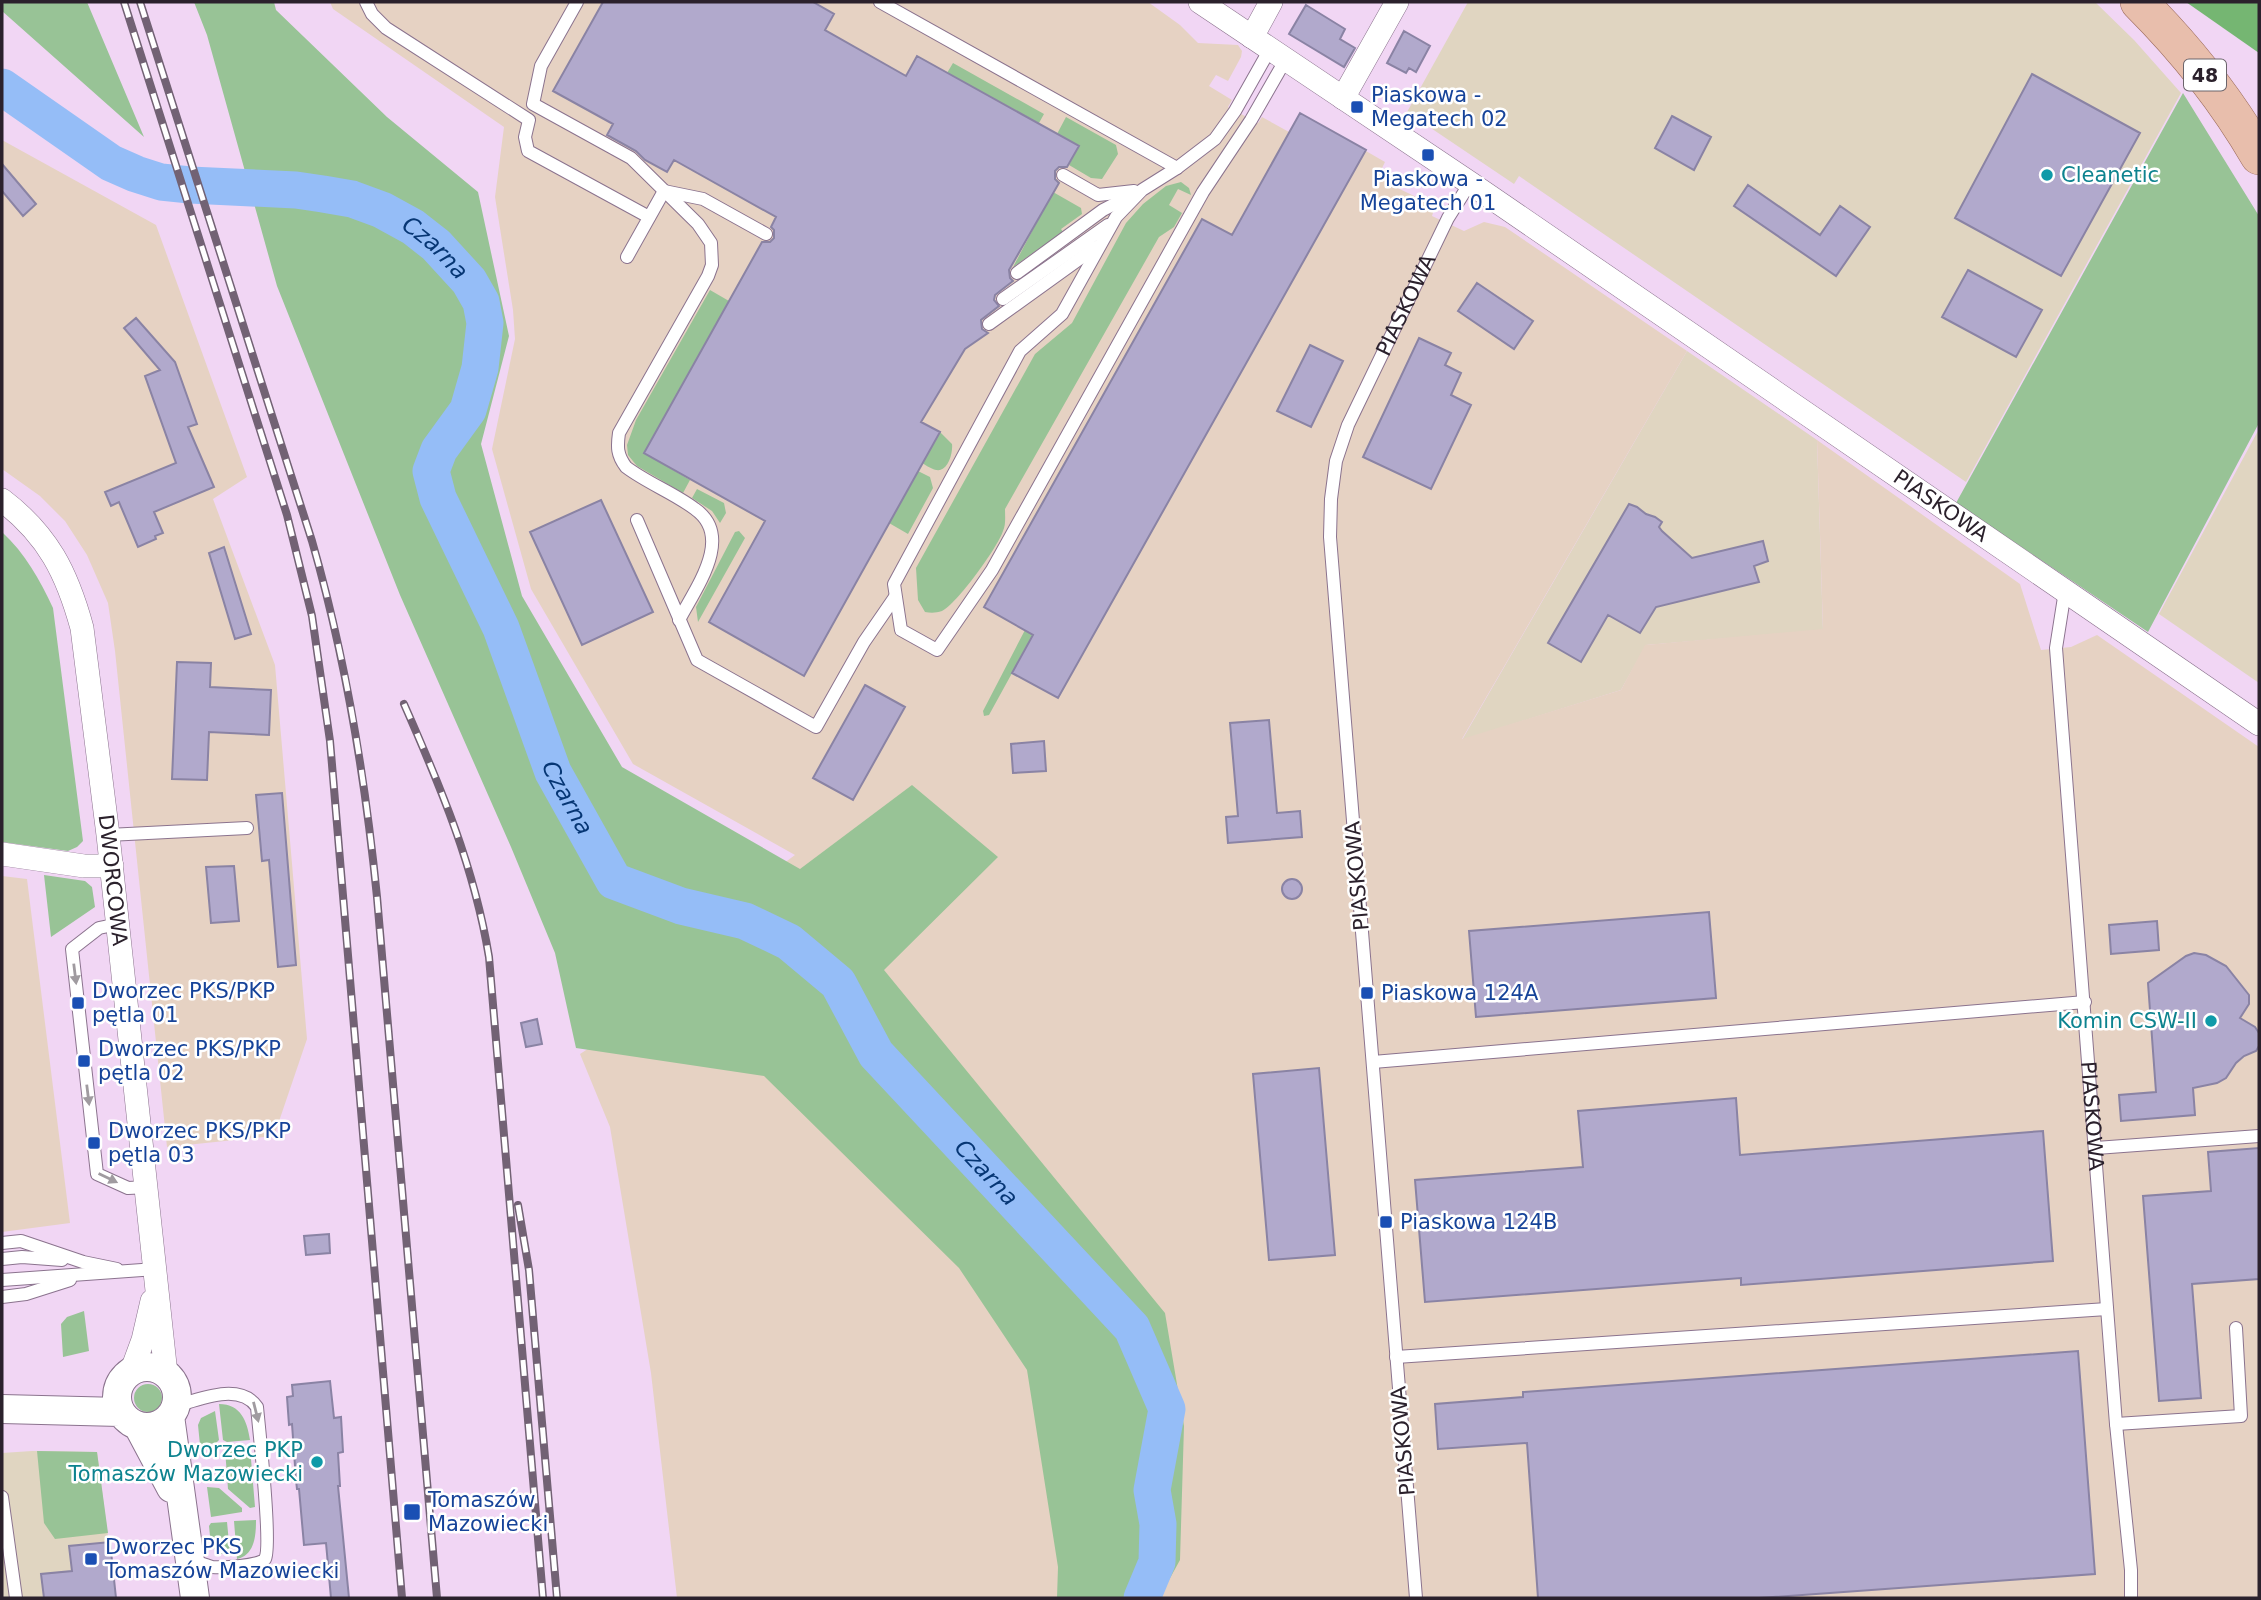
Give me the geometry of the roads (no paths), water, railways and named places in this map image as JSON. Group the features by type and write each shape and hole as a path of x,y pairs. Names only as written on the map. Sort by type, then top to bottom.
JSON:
{"main road":[{"name":"48","path":"2139,2 2174,37 2214,86 2259,156"}],"street":[{"name":"PIASKOWA","path":"1200,2 1470,183 2259,724"},
{"path":"1270,48 1271,2"},
{"path":"1343,98 1397,2"},
{"name":"DWORCOWA","path":"2,500 34,528 49,547 75,601 82,628 112,866 166,1374"},
{"path":"2,853 84,866 112,866"},
{"name":"DWORCOWA","path":"127,1399 156,1277"},
{"path":"127,1399 144,1367 155,1368 166,1374 174,1383 177,1394 173,1411 182,1510 192,1560 195,1598"},
{"path":"2,1409 127,1399"},
{"path":"127,1399 150,1427 161,1424 173,1411"},
{"path":"127,1399 182,1510"}],"lane":[{"path":"366,2 372,14 386,28 530,120"},
{"path":"577,2 541,66 524,137 528,152 649,218"},
{"path":"880,2 1177,168"},
{"path":"1017,273 1104,210 1177,168 1216,139 1270,48"},
{"path":"1142,190 1114,221 1062,314 1020,351 894,584 901,630 937,650 992,570 1203,192 1251,120 1270,48"},
{"path":"533,104 631,158 706,233 711,243 712,265 619,433 617,447 619,458 625,467 695,509 707,519 713,534 707,565 679,620"},
{"path":"1063,175 1098,195 1142,190"},
{"name":"PIASKOWA","path":"1416,1598 1330,537 1331,499 1336,461 1348,425 1448,218 1470,183"},
{"path":"627,257 664,191"},
{"path":"664,191 703,199 766,234"},
{"path":"1003,299 1114,221"},
{"path":"989,324 1100,245"},
{"path":"637,520 697,660 816,727 864,642 895,597"},
{"name":"PIASKOWA","path":"2065,591 2056,648 2116,1424 2131,1570 2131,1598"},
{"path":"108,835 247,828"},
{"path":"118,924 99,928 72,949 84,1061 97,1174 128,1188 148,1187"},
{"path":"1373,1062 2085,1002"},
{"path":"2096,1148 2259,1136"},
{"path":"2,1243 21,1241 84,1269"},
{"path":"2,1259 22,1257 84,1269 131,1272 156,1277"},
{"path":"2,1280 84,1269"},
{"path":"2,1297 26,1294 84,1269"},
{"path":"1396,1357 2107,1308"},
{"path":"2116,1424 2241,1416 2236,1328"},
{"path":"173,1411 215,1395 242,1394 251,1398 257,1407 266,1511 268,1549 265,1559 259,1564 214,1567 192,1560"},
{"path":"2,1497 16,1598"}],"waterway":[{"name":"Czarna","path":"2,87 111,163 136,174 161,182 190,185 296,190 352,199 382,210 413,227 436,245 469,281 481,302 485,323 480,368 468,410 439,450 431,471 438,498 501,628 553,772 614,881 681,906 745,921 789,942 838,983 876,1054 1132,1328 1167,1409 1152,1490 1158,1524 1157,1562 1142,1598"}],"railway":[{"path":"124,2 287,515 312,616 330,741 402,1598"},
{"path":"140,2 312,541 335,629 353,718 377,897 437,1598"},
{"path":"404,704 455,828 475,891 489,957 543,1598"},
{"path":"518,1205 529,1270 557,1598"}],"place":[{"name":"Piaskowa - Megatech 02","path":"1357,107"},
{"name":"Piaskowa - Megatech 01","path":"1428,155"},
{"name":"Cleanetic","path":"2047,175"},
{"name":"Piaskowa 124A","path":"1367,993"},
{"name":"Dworzec PKS/PKP pętla 01","path":"78,1003"},
{"name":"Komin CSW-II","path":"2211,1021"},
{"name":"Dworzec PKS/PKP pętla 02","path":"84,1061"},
{"name":"Dworzec PKS/PKP pętla 03","path":"94,1143"},
{"name":"Piaskowa 124B","path":"1386,1222"},
{"name":"Dworzec PKP Tomaszów Mazowiecki","path":"317,1462"},
{"name":"Tomaszów Mazowiecki","path":"412,1512"},
{"name":"Dworzec PKS Tomaszów Mazowiecki","path":"91,1559"}]}
